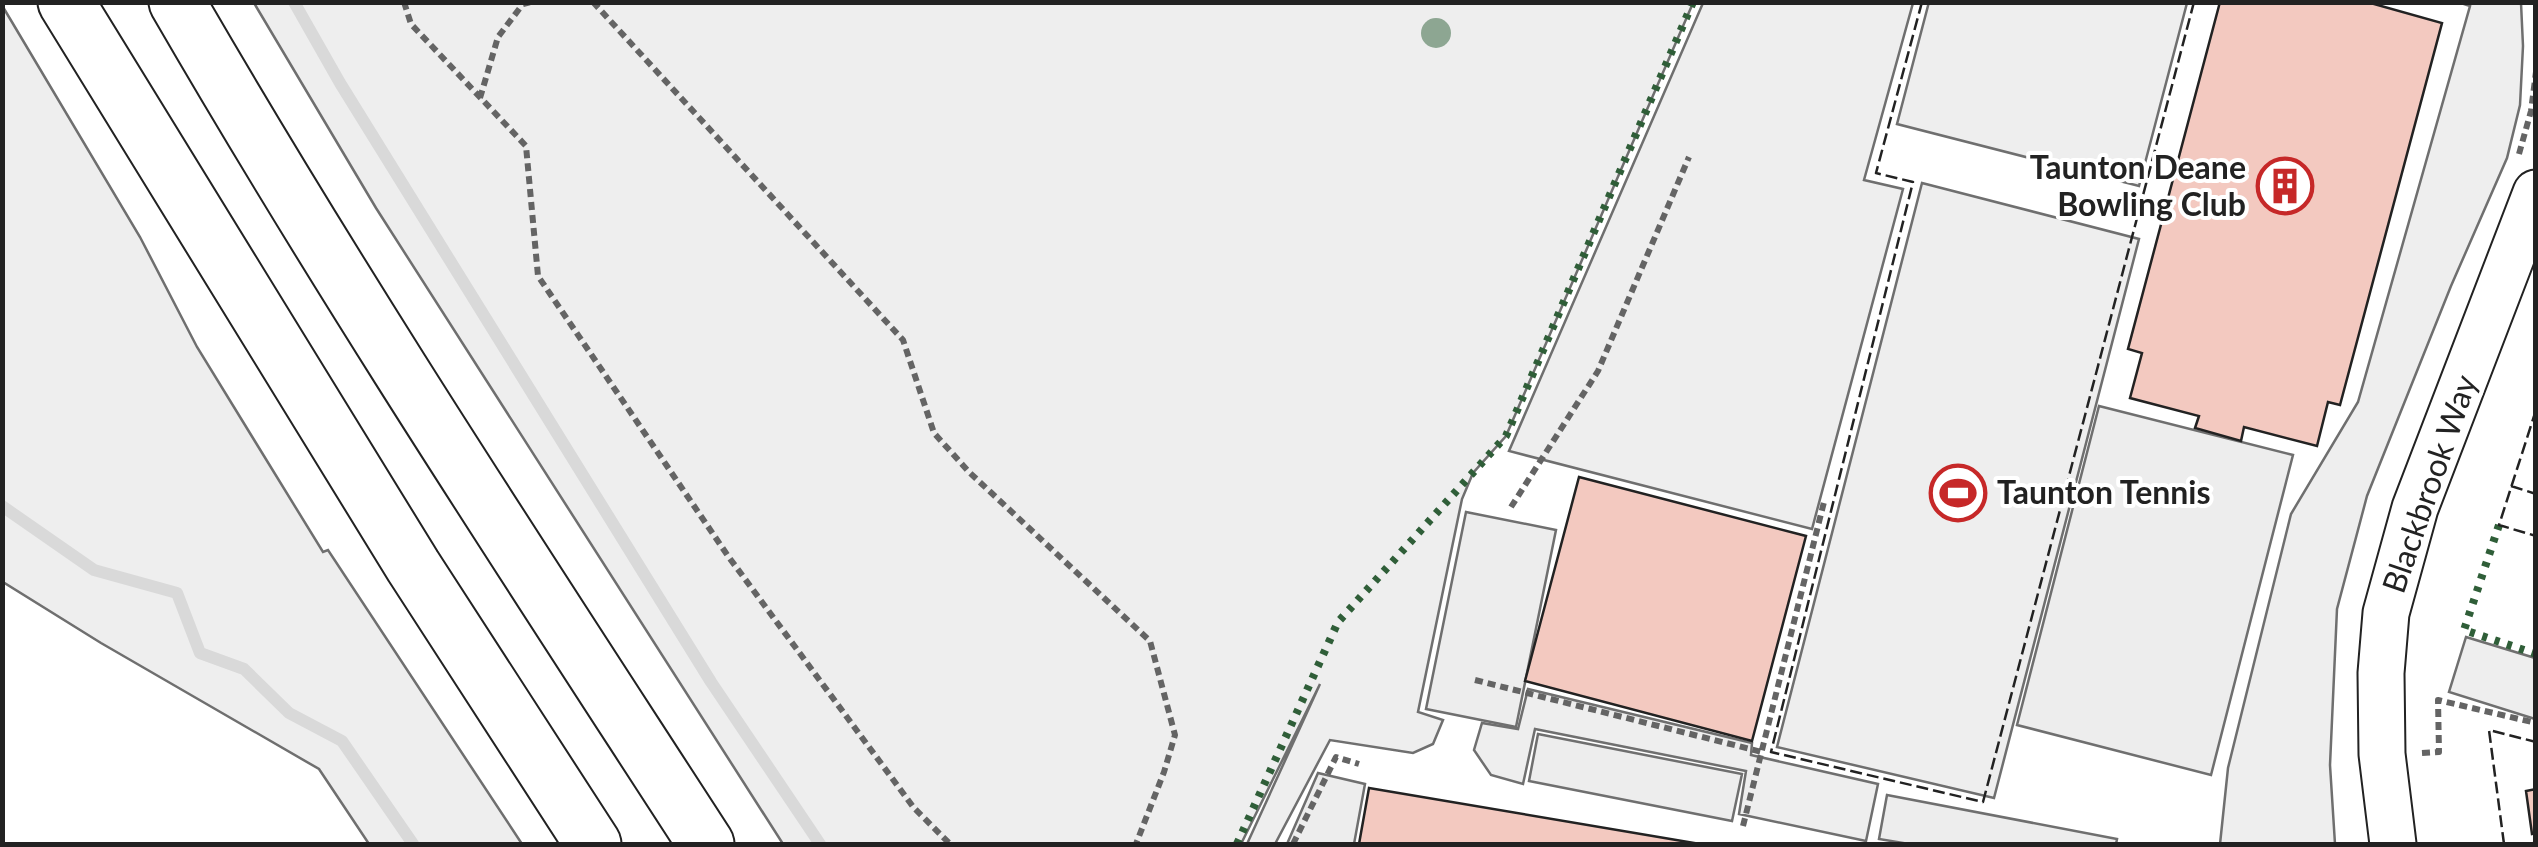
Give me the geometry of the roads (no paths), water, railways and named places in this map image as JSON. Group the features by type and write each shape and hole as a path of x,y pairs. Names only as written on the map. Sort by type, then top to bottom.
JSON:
{"highway":[{"path":"66,2 413,566 593,844"},
{"path":"177,2 228,91 473,484 706,844"}],"street":[{"name":"Blackbrook Way","path":"2394,844 2382,754 2386,613 2415,508 2536,193"}],"waterway":[{"path":"294,2 340,83 711,682 820,844"},
{"path":"2,506 94,570 177,593 200,653 244,669 289,713 342,741 413,844"}],"place":[{"name":"Taunton Deane Bowling Club","path":"2285,186"},
{"name":"Taunton Tennis","path":"1958,493"}]}
